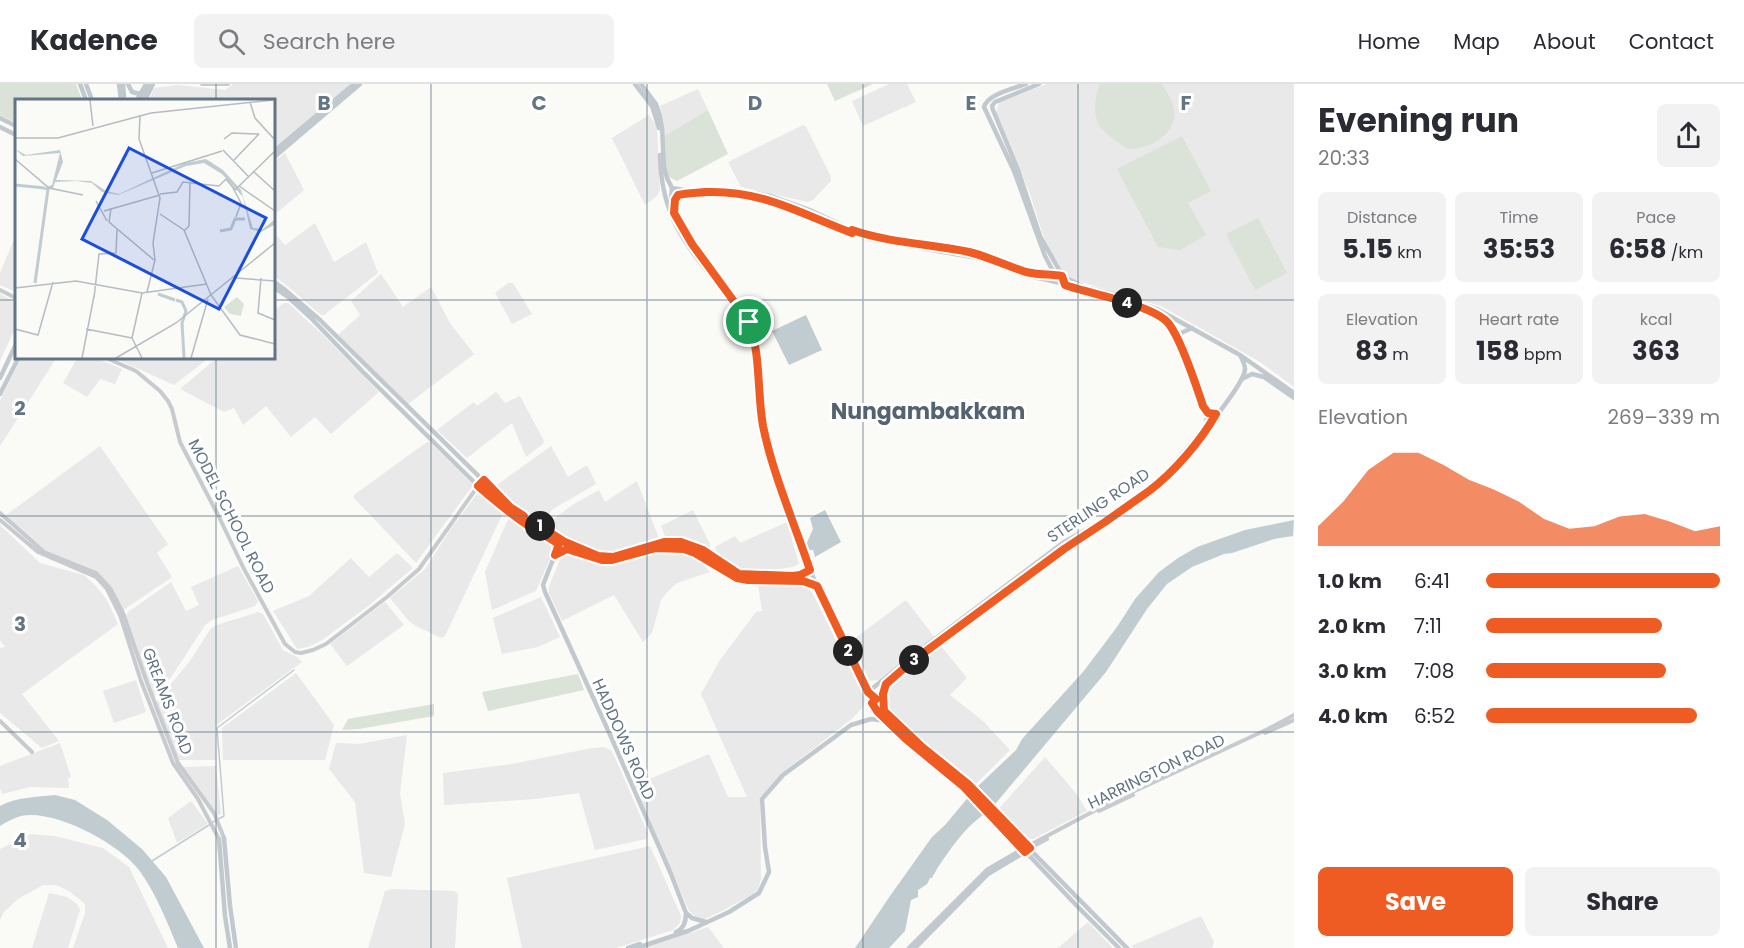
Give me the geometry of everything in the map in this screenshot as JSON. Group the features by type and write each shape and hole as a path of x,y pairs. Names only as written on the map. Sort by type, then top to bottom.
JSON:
{"main road":[{"path":"80,84 86,99"},
{"path":"86,84 92,99"},
{"path":"120,84 122,99"},
{"path":"120,84 122,99"},
{"path":"128,84 132,92 140,94"},
{"path":"140,94 149,84"},
{"path":"142,99 149,84"},
{"path":"274,151 354,84"},
{"path":"274,157 360,84"},
{"path":"635,84 646,96 660,129 660,163 665,196 674,224 705,270 749,322"},
{"path":"642,84 656,104 660,116 664,167 666,178 672,188 670,201 674,213 692,244 749,322 752,330 766,439 817,586 881,715 907,740 966,786"},
{"path":"1026,84 991,98 984,104 984,107 1014,171 1045,256 1058,282"},
{"path":"1039,84 995,102 992,106 1019,172 1040,236 1065,285"},
{"path":"140,94 142,99"},
{"path":"986,112 993,110"},
{"path":"0,118 15,126"},
{"path":"0,128 15,135"},
{"path":"672,188 691,191 732,190 771,196 810,210 868,239 972,257 999,264 1025,275 1058,282 1156,311 1169,323 1179,342 1203,406 1208,413 1216,414"},
{"path":"674,213 675,200 680,194 752,195 852,231 973,253 1026,272 1062,276 1085,287 1121,296 1192,328 1240,355 1294,393"},
{"path":"274,282 317,317 510,507 560,541"},
{"path":"274,288 310,317 478,486 508,512 530,527 598,556 613,557 664,542 681,542 703,550 739,574 793,576 810,570"},
{"path":"310,317 317,317"},
{"path":"1179,342 1181,333 1192,328"},
{"path":"0,378 15,346"},
{"path":"1240,355 1245,367 1241,380"},
{"path":"0,394 18,358"},
{"path":"1241,380 1252,374 1264,377 1294,398"},
{"name":"STERLING ROAD","path":"874,701 886,684 910,663 1006,590 1162,481 1191,449 1241,380"},
{"name":"STERLING ROAD","path":"868,692 1064,542 1090,528 1150,487 1185,451 1207,423 1203,406"},
{"path":"524,516 525,523"},
{"path":"530,527 537,524"},
{"name":"HADDOWS ROAD","path":"560,541 543,585 545,592 612,739 686,913"},
{"path":"555,555 567,549 602,560 612,560 656,548 684,549 737,578 803,581 817,586"},
{"path":"881,715 886,684"},
{"path":"637,948 674,936 729,912 759,893 769,872 762,799 783,775 851,725 881,715"},
{"path":"881,715 921,746 966,786 1127,948"},
{"name":"GREAMS ROAD","path":"221,838 225,916 230,948"},
{"name":"GREAMS ROAD","path":"221,838 236,948"},
{"path":"909,948 987,870 1027,848"},
{"path":"915,948 988,874 1027,848"},
{"path":"1027,848 1119,948"},
{"path":"686,913 692,918 705,922"},
{"path":"628,948 681,930 686,920 686,913"}],"street":[{"path":"202,84 228,84"},
{"path":"0,290 15,298"},
{"name":"MODEL SCHOOL ROAD","path":"106,358 136,371 160,391 168,401 180,442 265,608 285,644 295,652 313,650 326,644 419,569 478,486"},
{"path":"478,486 484,480"},
{"name":"GREAMS ROAD","path":"0,513 44,552 96,573 110,588 123,613 146,681 178,763 214,813 221,838"},
{"name":"GREAMS ROAD","path":"0,520 38,552 96,577 107,589 120,615 141,681 173,763 221,838"},
{"name":"HARRINGTON ROAD","path":"1027,848 1294,718"},
{"path":"0,721 32,752"}],"shaded area":[{"path":"0,84 76,84 82,99 15,99 15,122 0,115"},
{"path":"233,84 351,84 274,148 274,99 149,99 154,88 178,85 225,90"},
{"path":"827,84 873,84 835,101"},
{"path":"889,84 907,84 916,102 863,126 852,101"},
{"path":"1047,84 1294,84 1294,387 1260,362 1161,306 1068,278 1058,268 996,113 999,102"},
{"path":"1100,84 1162,84 1174,110 1171,127 1153,143 1128,149 1107,134 1098,123 1095,104"},
{"path":"698,89 708,110 664,136 660,106"},
{"path":"708,110 728,154 677,181 669,177 665,168 664,136"},
{"path":"649,115 657,127 660,190 657,196 645,205 612,138"},
{"path":"803,125 831,177 831,181 813,200 808,202 741,187 728,162"},
{"path":"1182,136 1211,191 1188,203 1206,235 1180,250 1158,247 1117,169"},
{"path":"285,153 304,190 274,215 274,161"},
{"path":"1258,218 1287,273 1255,290 1226,234"},
{"path":"315,223 334,262 366,242 378,273 321,315 274,276 274,232 285,245"},
{"path":"13,242 15,243 15,292 0,285 0,273"},
{"path":"381,274 403,307 431,287 450,323 474,354 408,404 338,335 360,315 351,301"},
{"path":"508,283 513,283 532,314 512,324 495,293"},
{"path":"0,294 15,302 15,328 0,361"},
{"path":"284,303 288,303 379,392 331,434 315,417 291,437 266,406 243,425 234,408 224,412 180,389 217,358 274,358 274,310"},
{"path":"806,315 822,350 789,365 772,331"},
{"path":"21,358 56,358 0,446 0,400"},
{"path":"77,358 96,358 122,369 115,384 100,379 87,397 63,383"},
{"path":"114,358 209,358 174,385"},
{"path":"496,392 505,403 520,396 544,441 543,444 526,457 512,423 467,458 437,430 474,402 477,406"},
{"path":"430,442 473,485 416,563 354,498 354,495"},
{"path":"100,446 168,544 157,553 172,577 122,611 98,574 50,557 5,516"},
{"path":"551,446 568,477 587,465 596,484 553,509 540,522 512,505 496,489 497,485"},
{"path":"637,481 658,540 613,553 600,553 548,527 556,517 599,490 605,502"},
{"path":"481,493 503,513 445,636 441,638 408,620 390,598 425,569 450,530 477,494"},
{"path":"693,510 710,544 710,549 665,536 661,526"},
{"path":"825,510 841,542 815,557 813,550 807,550 805,547 813,529 810,518"},
{"path":"509,517 554,544 554,550 536,591 492,610 485,572"},
{"path":"1294,520 1293,536 1274,539 1224,554 1192,567 1167,584 1147,609 1106,672 996,803 961,836 927,884 918,890 918,897 911,900 905,931 889,948 855,948 932,837 976,788 1016,750 1022,739 1083,672 1135,599 1159,572 1197,547 1245,530"},
{"path":"787,522 799,564 755,573 730,566 718,557 715,547 735,536 740,543"},
{"path":"0,525 40,563 84,575 107,600 118,624 22,694 59,741 42,748 0,713 0,648 5,647 0,640"},
{"path":"668,547 688,547 710,572 677,583 667,592 661,600 652,633 643,642 614,595 562,621 549,593 549,586 562,555 568,553 598,562 623,562"},
{"path":"397,553 413,568 367,607 322,640 308,647 297,649 273,611 309,596 351,558 369,577"},
{"path":"238,566 258,601 255,606 212,620 205,625 172,676 154,696 150,697 124,619 128,612 171,582 186,611 199,605 191,587"},
{"path":"795,583 804,585 812,592 865,699 863,707 853,718 787,769 760,797 761,879 758,889 753,894 702,920 689,911 635,785 709,754 728,797 747,797 701,694 720,660 756,612 762,611 758,585"},
{"path":"541,597 560,637 538,647 502,654 493,618"},
{"path":"906,600 935,638 878,680 870,681 850,642"},
{"path":"385,602 404,625 347,666 330,644"},
{"path":"258,612 263,614 283,650 302,662 215,726 216,760 180,760 175,757 154,708 155,703 190,661 211,628"},
{"path":"941,646 967,678 950,695 983,721 1010,750 975,785 889,711 883,703 885,692"},
{"path":"296,673 334,725 325,760 223,760 222,728"},
{"path":"578,674 584,690 488,711 482,692"},
{"path":"136,680 146,712 114,723 103,691"},
{"path":"434,704 434,716 342,730 348,719"},
{"path":"407,735 400,793 405,824 391,877 364,873 355,802 329,769 336,743 359,744"},
{"path":"60,743 71,777 68,778 69,788 30,787 2,794 0,766"},
{"path":"604,747 612,751 648,834 646,839 595,850 579,793 535,799 444,805 443,773 512,764"},
{"path":"1045,757 1075,792 1087,811 1033,839 1026,839 997,811"},
{"path":"216,766 221,814 217,816 182,767"},
{"path":"55,795 75,800 107,820 142,849 166,877 204,948 178,948 156,898 139,870 130,860 102,840 68,823 35,815 21,816 0,826 0,806 20,799"},
{"path":"191,801 208,824 177,843 168,818"},
{"path":"31,834 55,836 103,848 129,867 168,948 73,948 85,913 85,904 69,891 56,885 43,885 18,899 4,912 0,920 0,849"},
{"path":"650,846 681,916 680,923 673,930 616,948 522,948 507,878"},
{"path":"392,889 454,891 458,894 455,948 368,948 385,891"},
{"path":"49,893 67,897 77,904 80,910 68,948 32,948"},
{"path":"1201,916 1214,942 1212,948 1134,948 1131,946"},
{"path":"1088,922 1113,948 1058,948"},
{"path":"708,927 724,948 644,948"}],"waterway":[{"path":"213,822 224,816 217,728 294,670"},
{"path":"152,861 209,825"}],"district":[{"name":"Nungambakkam","path":"928,411"}],"route":[{"path":"749,322 692,244 674,213 675,200 678,195 712,192 752,195 852,233 852,230 908,243 973,253 1026,272 1062,276 1065,285 1155,313 1169,323 1179,342 1203,406 1208,413 1216,414 1180,462 1149,491 1014,584 886,684 883,694 884,711 921,746 968,784 1030,848 1025,852 964,787 907,740 877,711 872,703 876,699 868,692 817,586 803,581 737,578 684,549 656,548 612,560 602,560 567,549 555,555 559,544 538,532 525,523 524,516 510,507 484,480 478,486 508,512 530,527 537,524 565,542 598,556 613,557 664,542 681,542 703,550 739,574 793,576 810,570 766,439 756,357 749,322"}]}
